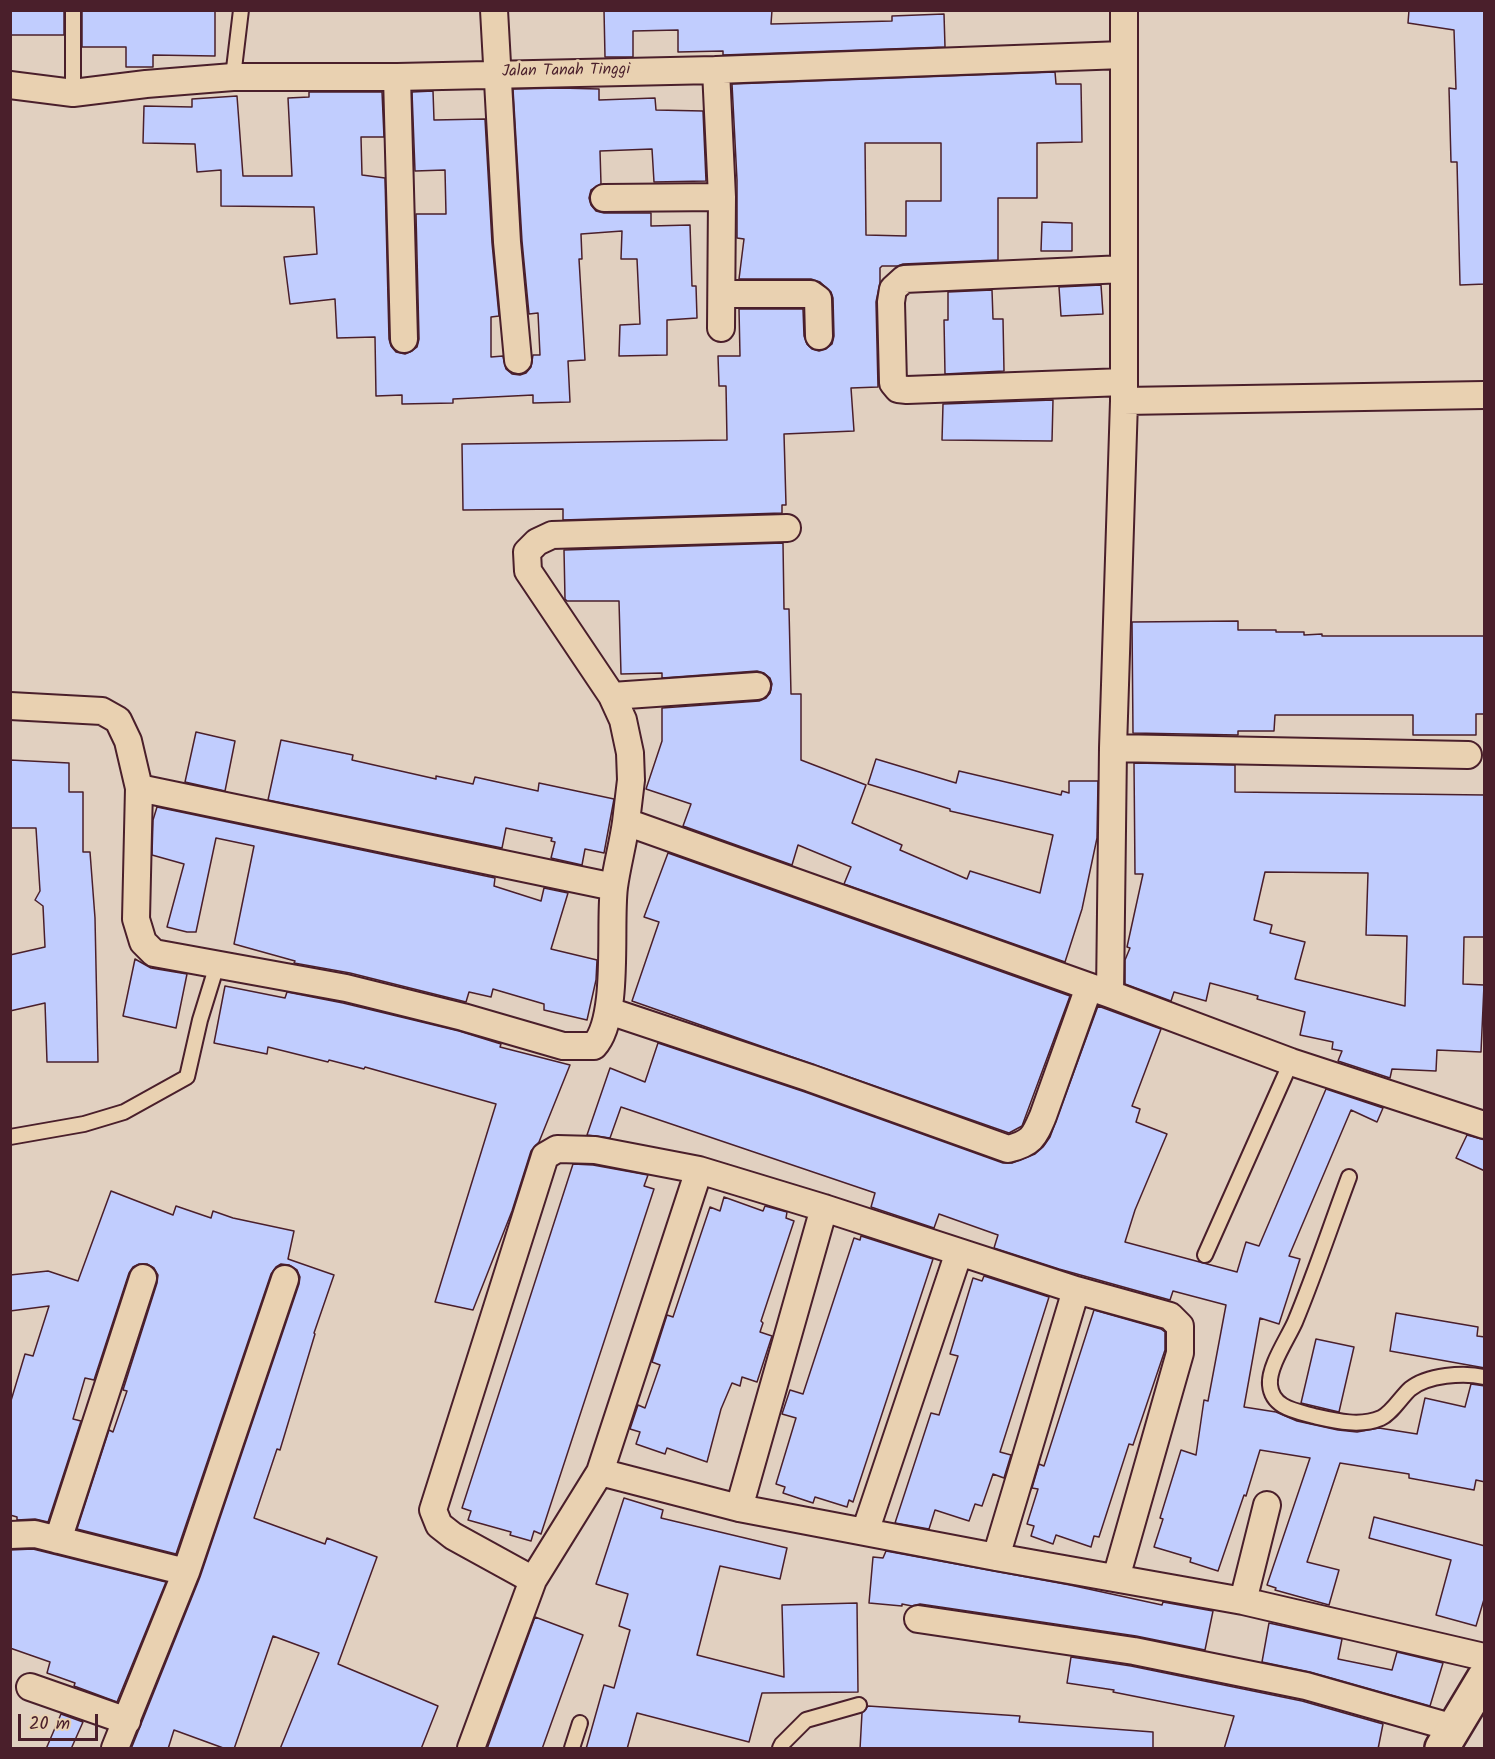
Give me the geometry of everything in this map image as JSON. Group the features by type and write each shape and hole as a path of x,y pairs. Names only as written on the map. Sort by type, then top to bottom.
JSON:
{"main road":[{"path":"1448,1738 1485,1678"}],"street":[{"path":"494,10 507,242 518,360"},
{"path":"609,1011 810,1078 1008,1149 1026,1144 1035,1134 1099,991 1113,748 1124,392 1124,10"},
{"name":"Jalan Tanah Tinggi","path":"10,86 73,93 233,77 716,70 1123,55"},
{"path":"716,70 722,197 721,328"},
{"path":"397,76 404,339"},
{"path":"603,198 722,197"},
{"path":"1124,269 904,279 894,290 891,302 893,383 898,389 919,390 1485,395"},
{"path":"722,294 811,294 818,299 819,336"},
{"path":"10,706 102,711 118,720 128,741 139,788 136,919 143,942 154,953 346,988 463,1017 563,1046 594,1046 600,1041 609,1011 614,887 626,822 631,780 630,753 623,720 612,696 528,571 527,552 537,542 552,535 788,528"},
{"path":"612,696 757,686"},
{"path":"1113,748 1467,755"},
{"path":"139,788 614,887"},
{"path":"626,822 1291,1062 1485,1125"},
{"path":"533,1580 453,1536 439,1525 433,1510 545,1156 557,1149 594,1150 699,1170 1076,1290 1170,1316 1180,1326 1180,1353 1116,1578"},
{"path":"471,1749 533,1580 600,1472 699,1170"},
{"path":"739,1508 824,1208"},
{"path":"865,1532 959,1252"},
{"path":"58,1540 143,1278"},
{"path":"115,1749 186,1572 285,1279"},
{"path":"996,1557 1076,1290"},
{"path":"600,1472 739,1508 1243,1601 1485,1657"},
{"path":"1243,1601 1267,1505"},
{"path":"10,1535 35,1534 186,1572"},
{"path":"918,1619 1134,1651 1294,1683 1448,1738"},
{"path":"30,1687 128,1721"}],"lane":[{"path":"73,10 73,93"},
{"path":"233,77 240,10"},
{"path":"10,1137 84,1124 124,1112 187,1077 200,1020 217,965"},
{"path":"1205,1255 1291,1062"},
{"path":"1349,1176 1295,1322 1271,1372 1270,1384 1279,1404 1288,1410 1359,1423 1383,1418 1412,1387 1437,1378 1470,1373 1485,1377"},
{"path":"780,1749 782,1744 806,1720 859,1705"},
{"path":"572,1749 580,1723"}],"building":[{"path":"10,10 64,10 64,35 10,35"},
{"path":"82,10 215,10 215,56 153,55 153,67 126,67 126,47 82,47"},
{"path":"604,10 772,10 771,24 892,21 892,16 944,14 945,47 723,55 723,51 678,52 678,30 633,31 633,57 605,57"},
{"path":"1409,10 1485,10 1485,284 1460,285 1457,162 1451,162 1449,88 1456,89 1454,30 1408,23"},
{"path":"1055,72 1056,84 1081,84 1082,142 1037,143 1037,198 998,198 998,260 903,264 880,268 876,302 878,387 851,388 854,431 784,434 786,505 782,505 782,513 563,520 563,509 463,510 462,444 727,440 726,386 719,386 718,356 740,356 739,309 803,309 804,336 807,344 819,351 832,344 834,336 833,298 831,292 820,282 811,279 739,279 744,239 737,238 737,180 732,84","holes":["865,143 941,143 941,201 906,201 906,236 866,235"]},
{"path":"513,89 599,89 599,100 655,98 656,110 703,111 706,181 654,182 652,149 600,151 601,184 591,190 589,198 596,211 651,213 651,226 690,225 692,286 696,286 697,318 667,320 667,355 619,356 620,325 640,324 637,259 621,259 622,231 581,234 582,259 579,259 585,360 568,361 570,402 533,403 533,395 453,399 453,403 402,404 402,395 376,396 375,337 337,338 335,299 290,304 284,257 317,254 314,207 221,206 221,170 197,172 195,144 143,143 144,106 192,107 192,99 237,96 243,176 292,176 288,98 309,97 309,92 382,92 384,137 361,137 362,175 385,178 389,339 396,352 405,354 417,347 419,339 416,214 446,214 445,170 415,171 412,92 433,91 434,120 485,119 492,243 499,316 491,317 491,357 503,356 506,369 512,374 520,375 526,373 531,367 533,355 540,355 538,313 529,314 522,241"},
{"path":"1042,222 1072,223 1072,251 1041,251"},
{"path":"1101,285 1103,314 1061,316 1059,287"},
{"path":"992,290 993,319 1003,319 1004,371 945,374 944,320 948,320 948,292"},
{"path":"1053,400 1052,441 942,440 943,404"},
{"path":"783,543 784,609 789,609 791,694 801,694 801,760 866,785 852,823 902,845 900,850 967,879 970,871 1040,893 1053,835 950,811 950,809 868,784 876,759 956,783 959,771 1061,795 1062,791 1069,793 1069,781 1098,781 1097,838 1082,909 1065,962 844,884 851,867 798,845 792,865 683,826 691,804 646,789 662,741 662,708 759,701 770,693 772,684 770,678 757,671 662,678 662,673 621,674 619,601 567,601 565,599 564,550"},
{"path":"1238,621 1238,630 1304,632 1304,635 1485,636 1485,714 1476,714 1476,735 1413,735 1413,715 1275,715 1274,731 1238,731 1238,735 1133,733 1132,622"},
{"path":"196,732 235,741 225,791 185,782"},
{"path":"281,740 353,755 352,760 436,779 436,776 473,784 475,777 538,791 539,783 614,799 604,853 585,849 582,865 551,858 555,842 551,841 552,838 506,828 502,848 268,800"},
{"path":"10,760 69,763 69,792 83,792 83,852 90,852 95,918 98,1062 47,1062 45,1003 10,1011 10,955 45,947 43,906 35,900 40,891 36,828 10,828"},
{"path":"1134,763 1235,765 1235,792 1485,795 1485,937 1464,937 1463,984 1484,985 1481,1052 1437,1050 1436,1071 1392,1069 1390,1078 1338,1061 1342,1051 1332,1049 1333,1042 1300,1035 1305,1012 1210,983 1206,1001 1174,992 1171,1001 1125,984 1125,960 1130,948 1127,947 1143,874 1135,874","holes":["1265,872 1368,873 1366,935 1407,936 1405,1006 1295,979 1305,942 1270,933 1272,925 1254,920"]},
{"path":"157,807 495,878 494,886 541,901 544,888 568,893 551,949 597,960 596,980 587,1020 544,1010 544,1004 493,989 491,997 469,992 466,1002 350,973 294,963 295,961 234,944 254,846 216,838 196,932 167,927 184,864 152,855 153,820"},
{"path":"668,853 1070,996 1022,1126 1009,1133 632,1001 659,922 644,917"},
{"path":"135,959 151,968 187,974 176,1028 123,1016"},
{"path":"225,986 285,998 287,992 343,1003 459,1031 501,1044 500,1047 570,1065 539,1142 531,1151 512,1211 473,1310 435,1302 496,1104 365,1067 364,1069 329,1060 328,1062 268,1047 267,1054 214,1043"},
{"path":"1098,1006 1161,1029 1132,1106 1140,1109 1136,1122 1167,1134 1135,1210 1125,1242 1237,1272 1246,1242 1259,1246 1326,1089 1383,1108 1377,1122 1351,1110 1289,1256 1300,1259 1279,1324 1260,1318 1244,1407 1276,1412 1297,1421 1338,1430 1357,1432 1379,1428 1417,1434 1425,1398 1465,1407 1471,1384 1485,1386 1485,1482 1476,1480 1474,1490 1409,1478 1409,1474 1340,1463 1307,1562 1339,1570 1329,1605 1275,1590 1276,1588 1267,1585 1310,1458 1260,1450 1246,1496 1244,1495 1218,1571 1190,1562 1191,1558 1154,1547 1163,1519 1160,1518 1181,1450 1196,1455 1204,1400 1208,1401 1226,1305 1173,1291 1170,1300 994,1248 998,1235 939,1214 934,1228 871,1207 875,1193 621,1107 610,1138 587,1135 610,1068 645,1082 658,1043 805,1092 1003,1163 1012,1163 1035,1154 1050,1137"},
{"path":"1467,1135 1485,1140 1485,1171 1456,1158"},
{"path":"573,1164 593,1165 648,1175 644,1186 654,1189 541,1534 534,1531 531,1541 510,1535 511,1532 468,1520 471,1511 462,1508"},
{"path":"111,1191 173,1215 176,1206 211,1218 213,1211 233,1218 294,1231 288,1259 334,1275 314,1333 280,1450 277,1449 254,1518 325,1544 327,1538 377,1557 338,1664 438,1706 421,1749 280,1749 319,1653 273,1636 234,1749 226,1749 174,1730 168,1749 131,1749 200,1577 300,1277 297,1270 289,1265 281,1264 271,1274 176,1554 77,1529 109,1430 113,1432 127,1391 123,1390 157,1283 158,1275 154,1268 147,1264 133,1267 129,1273 94,1380 85,1378 73,1419 81,1421 48,1522 35,1519 17,1520 17,1517 10,1515 10,1404 25,1354 33,1356 49,1306 10,1311 10,1275 48,1271 78,1281"},
{"path":"724,1197 763,1211 765,1206 787,1212 786,1218 794,1221 761,1321 763,1323 760,1332 772,1336 757,1382 742,1377 740,1386 732,1383 721,1409 707,1462 667,1448 665,1454 636,1444 640,1432 630,1429 638,1405 645,1408 660,1365 652,1362 667,1315 673,1317 710,1207 720,1211"},
{"path":"861,1236 933,1259 853,1502 849,1500 847,1507 815,1497 813,1503 783,1493 785,1487 776,1484 796,1418 782,1414 790,1390 803,1394 854,1238 860,1240"},
{"path":"984,1276 1049,1297 1000,1452 1011,1455 1004,1478 993,1474 982,1506 975,1504 969,1521 935,1510 929,1529 895,1523 931,1413 939,1415 958,1356 950,1354 973,1278 982,1281"},
{"path":"1094,1310 1161,1329 1165,1332 1165,1350 1133,1445 1129,1444 1099,1537 1094,1536 1091,1547 1056,1535 1053,1544 1031,1536 1034,1526 1027,1524 1038,1489 1032,1488 1039,1464 1044,1466"},
{"path":"1396,1313 1478,1327 1477,1336 1485,1337 1485,1368 1390,1351"},
{"path":"1316,1339 1354,1347 1339,1412 1301,1403"},
{"path":"624,1498 663,1510 661,1518 787,1548 780,1579 720,1566 697,1655 784,1677 782,1605 857,1603 858,1692 762,1693 749,1742 637,1713 627,1749 586,1749 604,1685 614,1688 630,1630 619,1626 628,1594 596,1584"},
{"path":"1374,1517 1485,1546 1485,1596 1476,1626 1436,1615 1451,1560 1369,1538"},
{"path":"33,1549 166,1582 117,1702 47,1673 50,1662 10,1648 10,1550"},
{"path":"886,1551 1070,1585 1162,1605 1163,1602 1213,1611 1205,1650 1136,1636 920,1604 912,1606 902,1604 902,1606 869,1603 873,1557 883,1558"},
{"path":"535,1617 583,1635 542,1749 487,1749"},
{"path":"1269,1623 1342,1639 1338,1659 1392,1670 1397,1652 1443,1663 1430,1706 1310,1672 1262,1662"},
{"path":"1071,1657 1131,1666 1302,1701 1383,1724 1378,1749 1224,1749 1234,1716 1113,1692 1114,1690 1067,1683"},
{"path":"868,1706 1020,1716 1019,1722 1153,1732 1153,1749 860,1749 862,1713"},
{"path":"61,1714 83,1722 71,1749 46,1749"}]}
